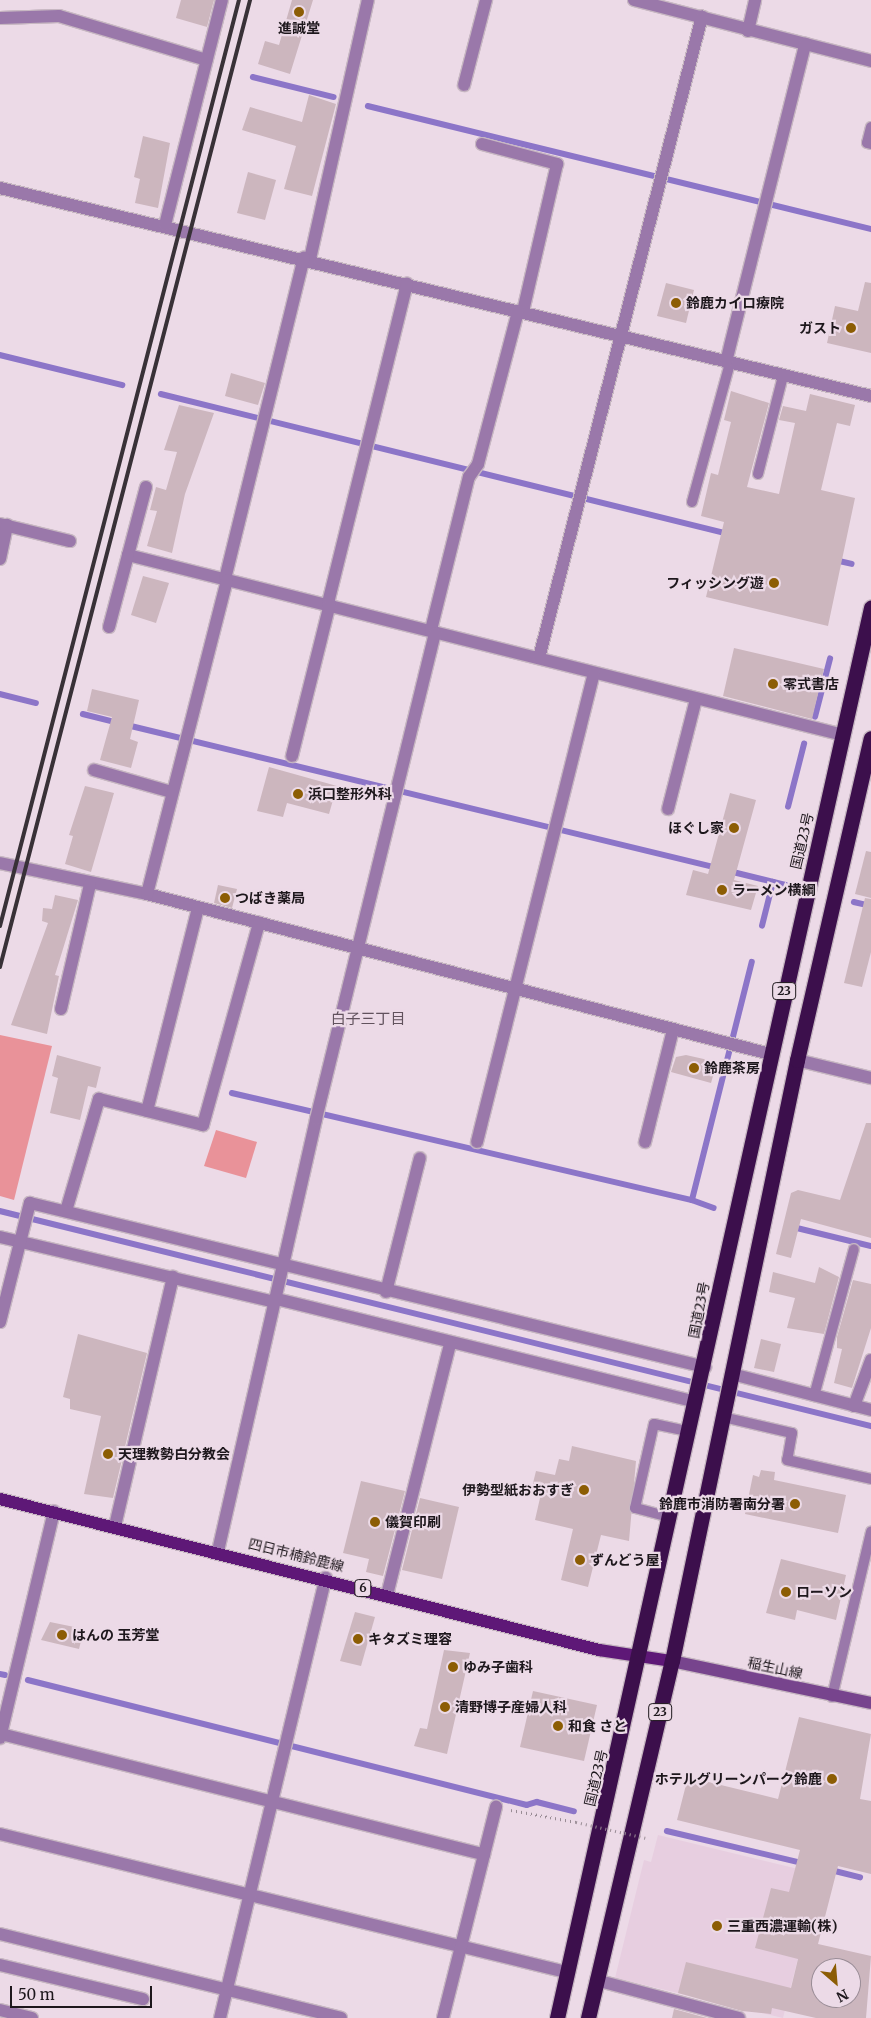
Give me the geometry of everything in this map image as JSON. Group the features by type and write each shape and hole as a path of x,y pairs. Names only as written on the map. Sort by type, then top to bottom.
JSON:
{"highway":[{"name":"国道23号","path":"556,2018 640,1654 686,1431 696,1402 703,1371 770,1054 871,608"},
{"name":"23","path":"588,2018 672,1661 797,1060 871,739"}],"main road":[{"name":"四日市楠鈴鹿線","path":"0,1499 326,1578 599,1650 640,1654 672,1661"},
{"name":"稲生山線","path":"672,1661 832,1697 871,1703"}],"street":[{"path":"166,225 222,0"},
{"path":"147,894 266,413 307,259 368,0"},
{"path":"464,85 486,0"},
{"path":"634,0 660,3 748,31 871,61"},
{"path":"748,31 755,0"},
{"path":"0,18 58,16 207,60"},
{"path":"540,658 665,169 702,16"},
{"path":"728,362 804,44"},
{"path":"218,1551 316,1120 397,790 469,477 478,464 520,311 557,164 482,144"},
{"path":"0,188 166,225 871,396"},
{"path":"292,756 364,453 407,284"},
{"path":"109,627 146,486"},
{"path":"0,560 4,524 70,541"},
{"path":"128,555 329,604 843,735"},
{"path":"477,1142 517,992 594,673"},
{"path":"668,809 696,699"},
{"path":"94,770 172,792"},
{"path":"0,863 90,884 147,894 356,951 770,1054"},
{"path":"61,1009 90,884"},
{"path":"147,1111 198,908"},
{"path":"66,1211 99,1099 203,1125 259,923"},
{"path":"645,1142 673,1030"},
{"path":"797,1060 871,1078"},
{"path":"386,1292 420,1158"},
{"path":"0,1322 30,1203 703,1371"},
{"path":"0,1238 21,1238 270,1301 277,1298 450,1344 696,1402"},
{"path":"115,1526 173,1277"},
{"path":"387,1595 450,1344"},
{"path":"854,1406 871,1360"},
{"path":"731,1378 871,1410"},
{"path":"54,1511 16,1670 8,1688 0,1736 484,1854"},
{"path":"220,2018 326,1578"},
{"path":"443,2018 496,1807"},
{"path":"0,1834 250,1893 566,1972"},
{"path":"0,1934 340,2018"},
{"path":"0,1965 143,1999"},
{"path":"596,1980 739,2018"},
{"path":"0,2010 32,2018"}],"lane":[{"path":"871,127 867,143 871,144"},
{"path":"692,502 728,362"},
{"path":"758,474 783,376"},
{"path":"814,1396 854,1250"},
{"path":"724,1411 792,1433 786,1460 871,1479"},
{"path":"669,1517 635,1508 654,1424 686,1431"},
{"path":"832,1697 871,1532"}],"path":[{"path":"496,1807 576,1822 646,1838"}],"shaded area":[{"path":"0,1035 52,1046 14,1200 0,1196"},
{"path":"216,1130 257,1142 246,1178 204,1166"},
{"name":"三重西濃運輸(株)","path":"658,1835 819,1874 783,2018 615,1978 644,1860 651,1862"}],"building":[{"path":"181,0 214,0 207,27 176,18"},
{"path":"292,0 313,0 290,74 258,64 265,41 279,45"},
{"path":"309,95 336,104 312,196 284,189 296,146 242,130 250,107 302,122"},
{"path":"143,136 170,143 158,208 135,203 140,179 134,177"},
{"path":"248,172 276,180 265,220 237,213"},
{"name":"ガスト","path":"865,282 871,283 871,353 827,343 835,306 858,311"},
{"name":"鈴鹿カイロ療院","path":"666,283 694,290 686,323 657,316"},
{"path":"231,373 265,383 258,405 225,396"},
{"path":"731,391 769,403 747,487 779,494 795,423 779,420 783,406 806,411 810,394 855,405 850,426 837,423 821,490 855,498 828,626 706,597 724,522 701,516 711,473 718,475 731,422 724,420"},
{"path":"179,405 214,413 185,494 172,553 147,546 157,511 150,510 156,487 166,490 177,452 164,450"},
{"path":"143,576 169,583 156,623 131,615"},
{"name":"零式書店","path":"734,648 824,669 812,719 723,696"},
{"path":"92,689 139,700 130,739 138,742 131,768 100,760 112,717 87,711"},
{"name":"浜口整形外科","path":"269,767 337,786 329,814 287,803 283,817 257,811"},
{"path":"85,786 114,793 91,872 65,864 73,836 69,835"},
{"path":"730,793 756,800 734,880 758,886 751,910 686,895 693,870 708,874"},
{"path":"866,851 871,852 871,898 855,894"},
{"name":"つばき薬局","path":"218,885 237,889 232,908 214,903"},
{"path":"55,895 78,900 55,975 59,976 47,1034 11,1025 48,923 42,921 43,908 52,909"},
{"path":"865,898 871,899 871,952 862,987 844,983"},
{"path":"57,1055 101,1067 96,1088 88,1086 80,1120 50,1113 58,1078 52,1076"},
{"name":"鈴鹿茶房","path":"686,1055 717,1062 711,1083 671,1072 676,1057"},
{"path":"866,1123 871,1123 871,1238 801,1219 791,1258 776,1254 791,1193 798,1190 840,1200"},
{"path":"819,1267 839,1277 824,1334 787,1328 795,1298 769,1292 773,1272 815,1283"},
{"path":"853,1280 871,1284 871,1328 852,1388 834,1383 842,1349 837,1348 837,1337"},
{"name":"天理教勢白分教会","path":"78,1334 147,1353 113,1498 84,1494 101,1416 70,1409 70,1399 63,1397"},
{"path":"761,1339 781,1344 774,1372 754,1368"},
{"name":"伊勢型紙おおすぎ","path":"572,1446 636,1461 629,1541 601,1535 588,1587 561,1580 573,1529 535,1520 540,1498 530,1495 536,1471 555,1475 559,1459 569,1461"},
{"name":"鈴鹿市消防署南分署","path":"761,1470 775,1472 774,1480 846,1495 838,1533 745,1514 753,1475 759,1477"},
{"name":"儀賀印刷","path":"361,1481 405,1491 383,1576 366,1572 369,1559 343,1553"},
{"path":"420,1498 459,1507 442,1579 402,1570"},
{"path":"781,1559 846,1575 836,1620 797,1610 795,1620 766,1613"},
{"name":"キタズミ理容","path":"355,1612 375,1617 361,1666 340,1661"},
{"name":"はんの 玉芳堂","path":"50,1622 84,1629 79,1649 41,1640"},
{"name":"清野博子産婦人科","path":"444,1650 470,1653 447,1754 414,1746 420,1728 427,1729"},
{"name":"和食 さと","path":"533,1691 597,1705 584,1761 520,1747"},
{"path":"799,1717 871,1734 860,1799 871,1801 871,1874 838,1866 818,1944 871,1956 866,2018 816,2018 772,2008 771,2014 742,2011 678,1993 686,1962 791,1988 798,1959 755,1948 771,1888 789,1892 800,1850 677,1820 688,1777 778,1799"},
{"path":"674,2009 707,2018 672,2018"}],"waterway":[{"path":"253,77 334,97"},
{"path":"368,106 871,229"},
{"path":"0,355 122,385"},
{"path":"161,394 729,534"},
{"path":"835,560 852,564"},
{"path":"815,717 830,659"},
{"path":"0,694 36,703"},
{"path":"83,714 118,723"},
{"path":"127,725 718,868"},
{"path":"788,807 804,744"},
{"path":"729,871 786,885"},
{"path":"762,926 773,882"},
{"path":"854,902 871,906"},
{"path":"232,1093 692,1200 752,962"},
{"path":"692,1200 714,1208"},
{"path":"0,1211 871,1426"},
{"path":"793,1227 871,1246"},
{"path":"0,1674 5,1675"},
{"path":"28,1680 527,1805 537,1802 574,1811"},
{"path":"667,1831 802,1863"},
{"path":"831,1870 860,1877"}],"railway":[{"path":"0,926 239,0"},
{"path":"0,967 250,0"}],"place":[{"name":"進誠堂","path":"299,12"},
{"name":"鈴鹿カイロ療院","path":"676,303"},
{"name":"ガスト","path":"851,328"},
{"name":"フィッシング遊","path":"774,583"},
{"name":"零式書店","path":"773,684"},
{"name":"浜口整形外科","path":"298,794"},
{"name":"ほぐし家","path":"734,828"},
{"name":"ラーメン横綱","path":"722,890"},
{"name":"つばき薬局","path":"225,898"},
{"name":"鈴鹿茶房","path":"694,1068"},
{"name":"天理教勢白分教会","path":"108,1454"},
{"name":"伊勢型紙おおすぎ","path":"584,1490"},
{"name":"鈴鹿市消防署南分署","path":"795,1504"},
{"name":"儀賀印刷","path":"375,1522"},
{"name":"ずんどう屋","path":"580,1560"},
{"name":"ローソン","path":"786,1592"},
{"name":"はんの 玉芳堂","path":"62,1635"},
{"name":"キタズミ理容","path":"358,1639"},
{"name":"ゆみ子歯科","path":"453,1667"},
{"name":"清野博子産婦人科","path":"445,1707"},
{"name":"和食 さと","path":"558,1726"},
{"name":"ホテルグリーンパーク鈴鹿","path":"832,1779"},
{"name":"三重西濃運輸(株)","path":"717,1926"}],"district":[{"name":"白子三丁目","path":"368,1019"}]}
